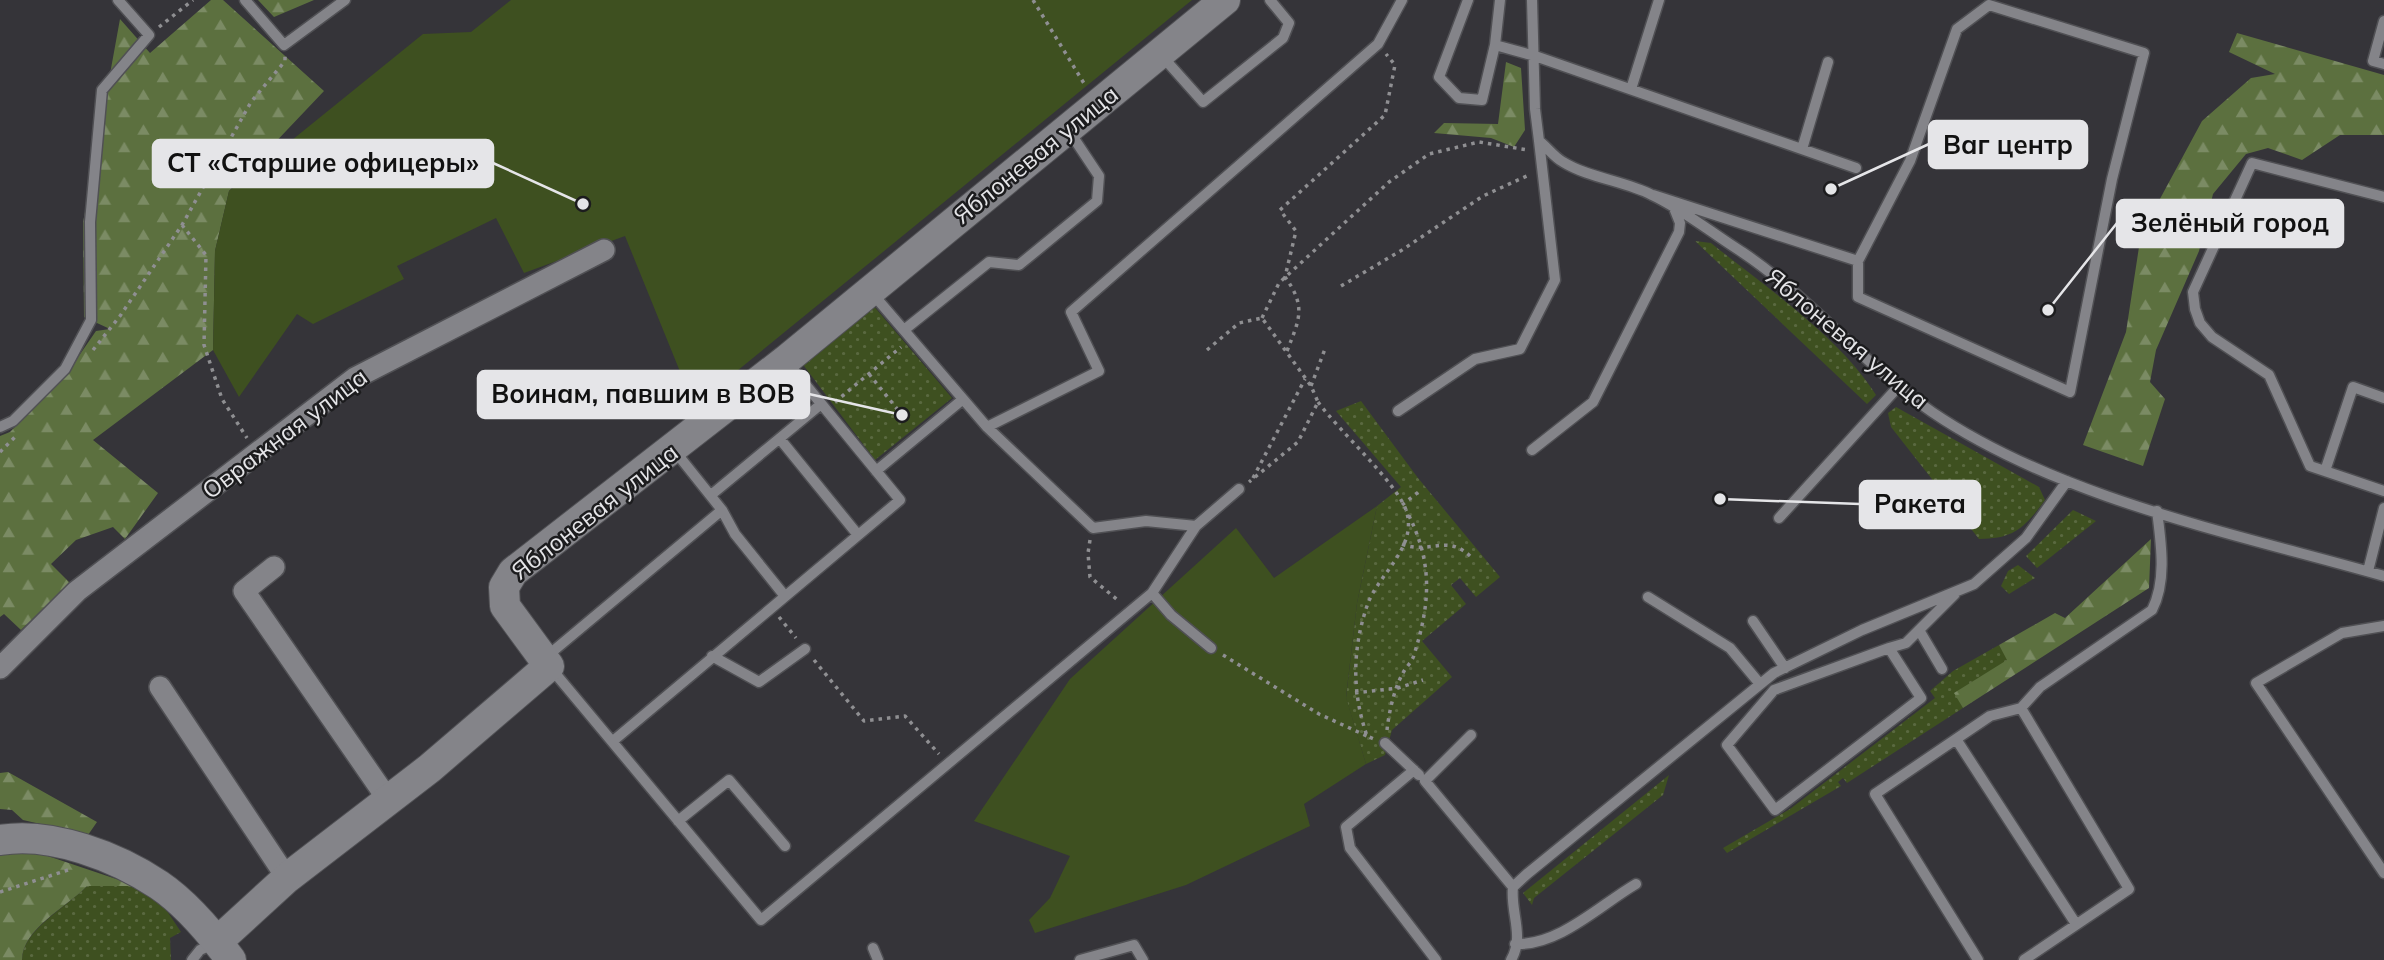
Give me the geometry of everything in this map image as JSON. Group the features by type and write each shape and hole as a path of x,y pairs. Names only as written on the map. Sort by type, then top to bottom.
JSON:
{"street":[{"name":"Яблоневая улица","path":"549,666 505,606 504,587 513,572 674,450 1225,0"},
{"name":"Овражная улица","path":"0,668 77,591 355,378 604,250"},
{"path":"274,567 244,591 388,801"},
{"path":"0,840 39,840 73,847 135,872 178,901 224,951 287,878 388,801 549,666"},
{"path":"160,687 287,878"}],"lane":[{"path":"0,426 13,421 65,369 91,320 90,222 102,90 149,35 118,0"},
{"path":"245,0 284,45 345,0"},
{"path":"1160,54 1203,102 1283,38 1289,23 1270,0"},
{"path":"987,427 1099,371 1070,312 1378,44 1402,0"},
{"path":"1468,0 1439,77 1459,98 1482,100 1495,45 1500,0"},
{"path":"1398,411 1475,359 1520,349 1555,280 1540,170 1535,109 1532,0"},
{"path":"1630,89 1659,0"},
{"path":"1989,5 2144,53 2112,179 2070,392 1858,298 1858,261 1910,161 1957,29 1989,5"},
{"path":"2384,21 2373,61 2384,64"},
{"path":"1495,45 1535,56 1856,168"},
{"path":"1802,149 1828,62"},
{"path":"907,335 989,262 1019,265 1097,201 1099,176 1067,129"},
{"name":"Яблоневая улица","path":"1539,141 1563,162 1653,195 1674,208 1751,259 1898,387 1935,414 2039,470 2157,512 2384,576"},
{"path":"2384,197 2252,163 2193,292 2200,323 2212,337 2269,375 2310,466 2384,491"},
{"path":"1653,195 1858,261"},
{"path":"1532,450 1593,402 1679,232 1680,223 1674,208"},
{"path":"870,291 987,427 1093,528 1146,521 1196,526"},
{"path":"613,741 900,500 786,360"},
{"path":"1779,518 1898,387"},
{"path":"2325,471 2353,387 2384,398"},
{"path":"876,471 962,400"},
{"path":"711,495 823,408"},
{"path":"780,439 858,536"},
{"path":"674,450 711,495 735,534 784,595"},
{"path":"1511,960 1519,922 1511,903 1513,887 1760,684 1785,667 1862,630 1974,584 2026,538 2067,481"},
{"path":"722,510 552,652 549,666 761,920 1152,593 1196,526 1239,489"},
{"path":"2368,571 2384,508"},
{"path":"1978,960 1875,794 1990,716 2021,708 2040,687 2152,610 2160,594 2161,541 2157,512"},
{"path":"1889,648 1922,698 1775,810 1727,745 1774,690 1889,648 1906,643 1958,591"},
{"path":"1152,593 1171,615 1212,648"},
{"path":"1648,597 1730,648 1760,684"},
{"path":"1753,621 1785,667"},
{"path":"2384,626 2342,633 2256,683 2384,873"},
{"path":"1919,630 1942,669"},
{"path":"712,656 759,682 805,649"},
{"path":"2021,708 2129,889 2024,960"},
{"path":"1426,781 1471,735"},
{"path":"1956,739 2076,924"},
{"path":"1385,743 1426,781 1513,887"},
{"path":"1414,770 1346,827 1350,848 1436,960"},
{"path":"678,821 729,780 785,846"},
{"path":"1515,944 1531,944 1564,930 1636,884"},
{"path":"1080,960 1134,945 1143,960"},
{"path":"873,948 878,960"},
{"path":"192,960 200,950 224,951"}],"path":[{"path":"149,35 193,0"},
{"path":"1033,0 1097,104"},
{"path":"1287,351 1301,315 1294,290 1285,277 1296,231 1280,210 1385,115 1395,65 1378,44"},
{"path":"86,358 120,316 182,225 251,102 285,61 284,45"},
{"path":"1262,318 1271,294 1285,277 1389,182 1429,154 1479,142 1540,154"},
{"path":"1341,286 1402,250 1483,196 1540,170"},
{"path":"182,225 206,255 204,345 224,402 257,453"},
{"path":"1207,350 1239,323 1262,318"},
{"path":"1212,648 1319,714 1385,743 1402,674 1413,657 1428,589 1428,567 1423,549 1406,510 1318,402 1311,386 1262,318"},
{"path":"823,408 869,374 907,335"},
{"path":"1311,386 1325,349"},
{"path":"869,374 902,415"},
{"path":"1252,480 1305,378"},
{"path":"1239,489 1298,442 1318,402"},
{"path":"0,453 17,435"},
{"path":"1402,505 1421,490"},
{"path":"1367,736 1355,693 1356,658 1367,603 1393,565 1407,534 1406,510"},
{"path":"1093,528 1088,553 1090,577 1130,610"},
{"path":"1402,544 1423,549 1447,544 1461,547 1471,557"},
{"path":"771,607 864,721 905,716 948,764"},
{"path":"1355,693 1398,688 1423,680"},
{"path":"0,892 72,869"}],"green space":[{"path":"211,0 223,0 324,91 229,191 215,251 213,350 93,440 158,493 125,539 113,527 76,540 51,564 70,583 21,630 4,614 0,617 0,436 10,432 65,376 96,331 110,329 84,317 83,223 120,19 150,53"},
{"path":"258,0 314,0 274,17"},
{"path":"511,0 1192,0 694,406 625,236 524,273 496,218 397,266 404,279 313,324 297,314 239,397 213,350 215,251 229,191 423,34 471,32"},
{"path":"2237,33 2384,75 2384,135 2340,135 2302,160 2268,148 2246,154 2213,194 2199,251 2156,350 2150,382 2165,399 2143,466 2083,445 2126,332 2141,234 2202,121 2251,78 2275,74 2229,52"},
{"path":"1506,62 1521,68 1525,130 1514,147 1491,138 1434,133 1444,123 1498,124"},
{"path":"1695,241 1711,243 1800,313 1843,353 1876,395 1867,404"},
{"path":"872,304 952,398 875,460 801,362"},
{"path":"1361,401 1418,478 1500,577 1476,597 1460,578 1451,585 1466,604 1422,641 1452,677 1392,730 1385,755 1366,764 1346,698 1357,603 1377,506 1401,487 1336,411"},
{"path":"1896,407 2039,487 2045,500 2018,530 2002,537 1979,539 1891,427 1888,413"},
{"path":"1377,506 1357,603 1346,697 1366,764 1304,804 1310,826 1186,885 1035,933 1029,920 1050,898 1070,856 974,821 1070,679 1236,528 1274,578"},
{"path":"2073,510 2096,521 2037,568 2026,556"},
{"path":"2151,539 2149,588 1963,708 1954,693 2007,660 1999,645 2055,613 2065,618"},
{"path":"2018,565 2035,578 2009,594 2001,586 2008,571"},
{"path":"1999,645 2008,660 1955,693 1963,708 1847,783 1843,778 1838,782 1841,786 1727,853 1723,848 1790,809 1935,698 1930,691 1953,671"},
{"path":"8,772 97,822 88,835 23,820 12,810 0,809 0,773"},
{"path":"1669,775 1663,795 1534,898 1532,905 1523,893"},
{"path":"0,849 36,852 137,886 87,886 37,928 29,938 22,960 0,960"},
{"path":"87,886 137,886 163,905 181,932 170,938 171,960 22,960 24,949 37,929"}],"place":[{"name":"Ваг центр","path":"1831,189"},
{"name":"СТ «Старшие офицеры»","path":"583,204"},
{"name":"Зелёный город","path":"2048,310"},
{"name":"Воинам, павшим в ВОВ","path":"902,415"},
{"name":"Ракета","path":"1720,499"}]}
